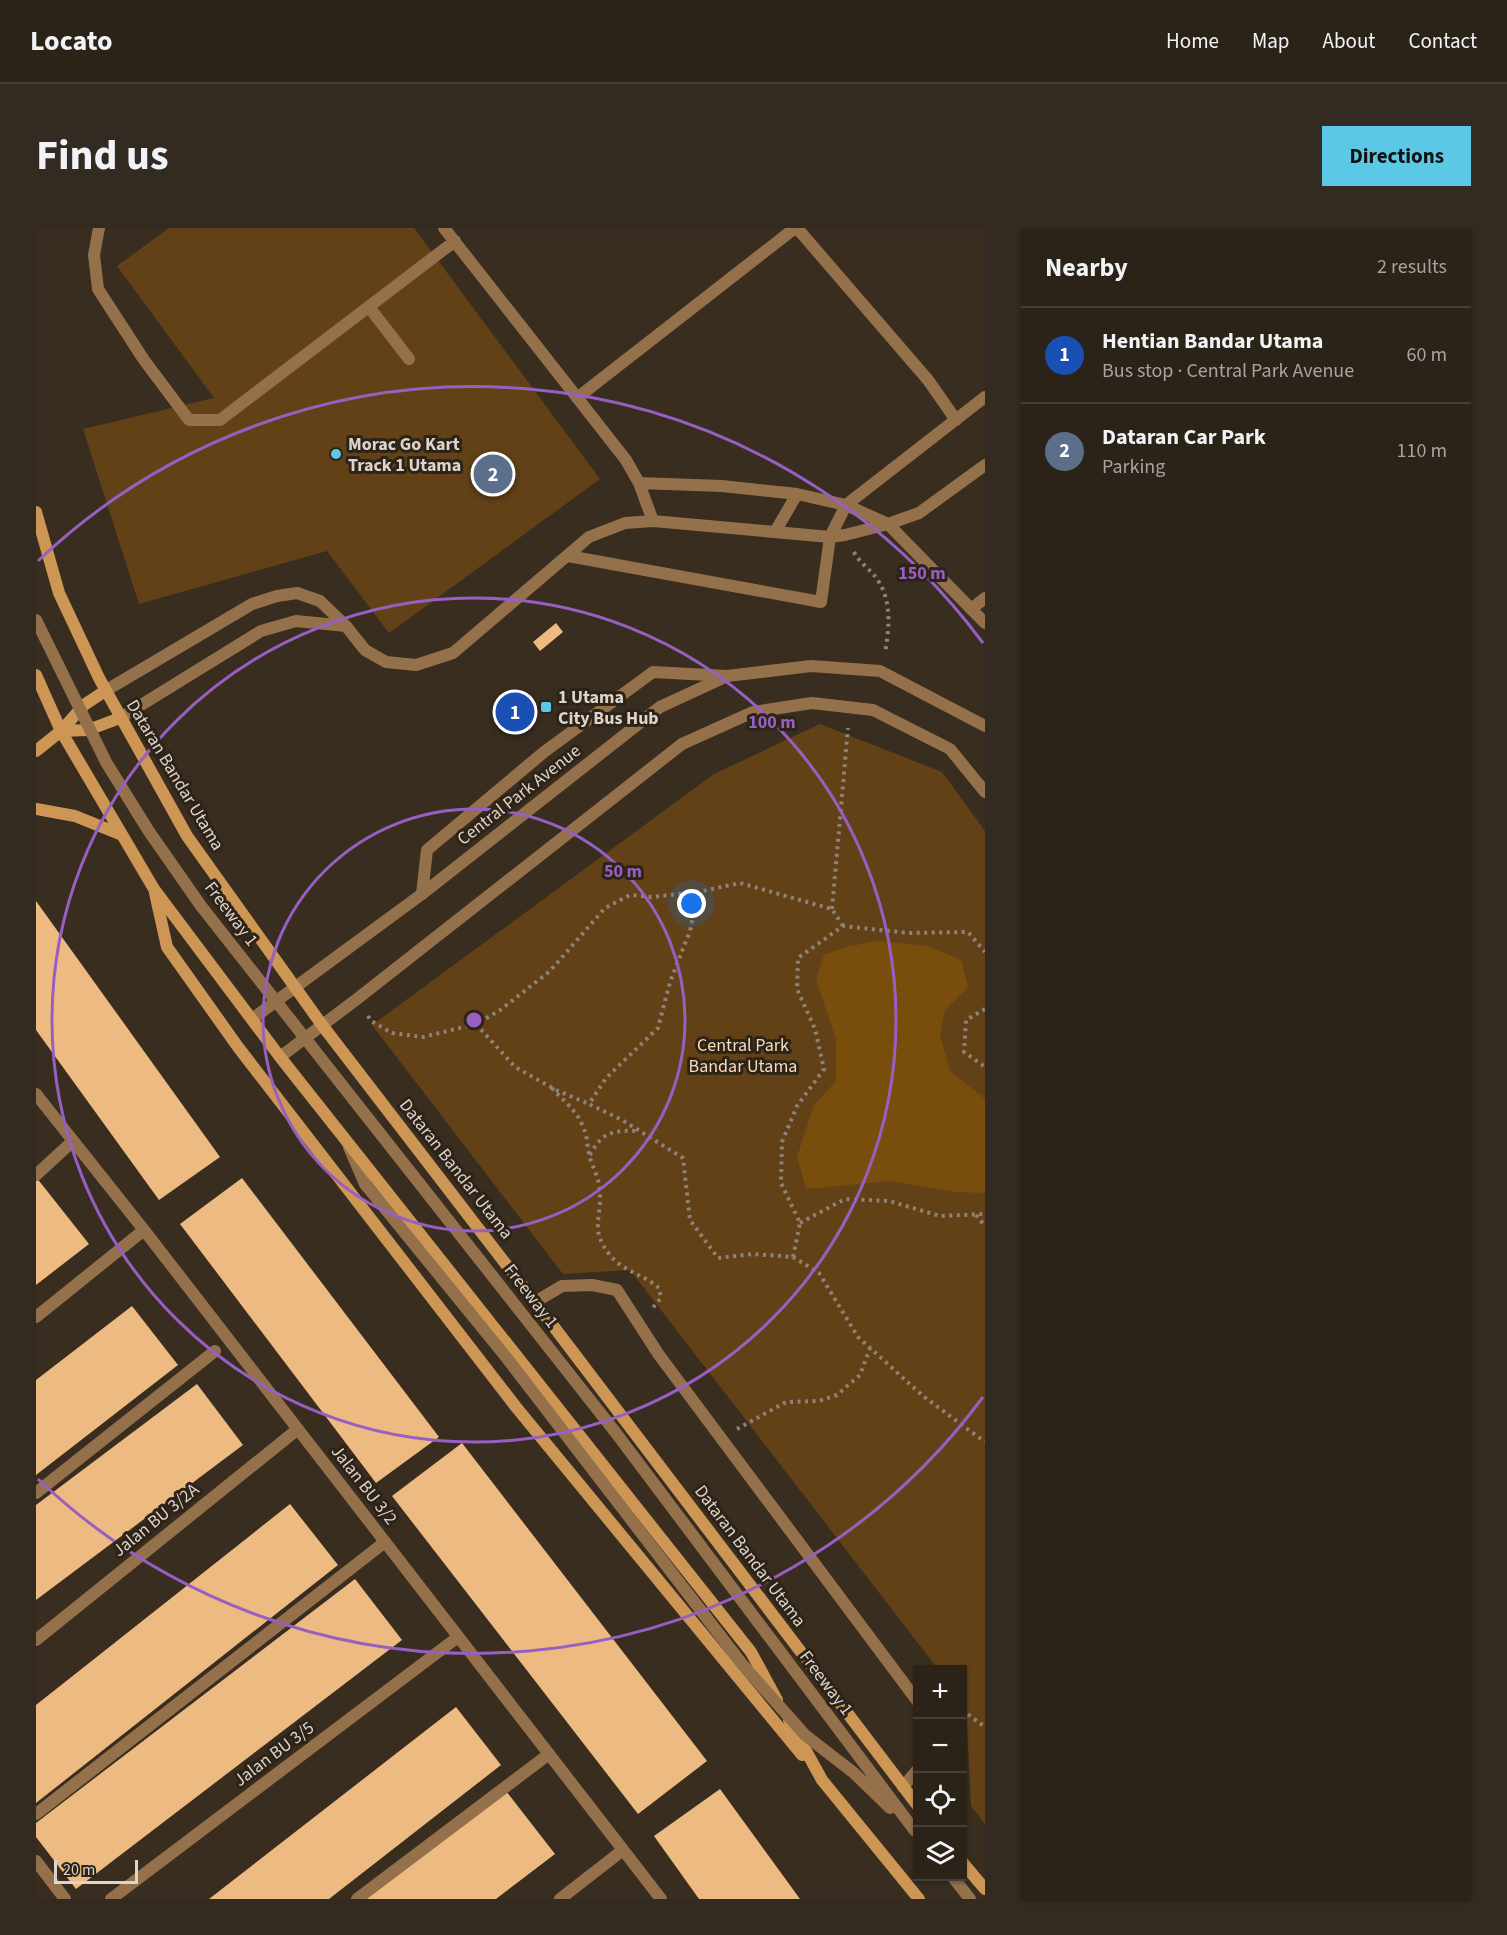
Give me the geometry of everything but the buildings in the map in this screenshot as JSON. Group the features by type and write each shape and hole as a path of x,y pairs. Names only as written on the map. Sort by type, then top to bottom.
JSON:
{"main road":[{"name":"Dataran Bandar Utama","path":"36,512 59,593 105,691 187,836 294,988 913,1800"},
{"path":"36,675 61,730 154,889 280,1057 751,1653 822,1780"},
{"path":"36,751 61,730 84,705 105,691"},
{"path":"61,730 88,730 120,718"},
{"path":"36,809 75,816 122,835"},
{"path":"154,889 167,947 238,1047 516,1407 919,1899"},
{"path":"967,1867 985,1889"}],"street":[{"path":"99,228 94,255 98,288 144,360 189,420 220,420 455,241"},
{"path":"444,228 626,460 639,483 652,521"},
{"path":"577,398 796,228 928,380 956,420"},
{"path":"369,307 409,359"},
{"path":"568,556 821,602 830,537 846,505 985,398"},
{"path":"105,691 252,604 277,596 297,593 320,601 346,626 365,650 386,662 416,665 453,653 589,537 625,523 652,521 830,537 845,535 919,513 985,465"},
{"path":"639,483 722,486 797,494 846,505 888,524 985,623"},
{"path":"775,532 797,494"},
{"path":"971,609 985,598"},
{"name":"Freeway 1","path":"36,620 106,762 148,830 201,906 616,1433 913,1828"},
{"path":"120,718 261,631 296,621 346,626"},
{"name":"Central Park Avenue","path":"252,1019 423,894 660,707 727,676 811,666 880,671 985,726"},
{"path":"423,894 427,850 544,752 653,672 727,676"},
{"path":"280,1057 682,744 753,712 812,703 873,710 950,749 985,792"},
{"name":"Jalan BU 3/2","path":"36,1094 144,1230 661,1899"},
{"path":"345,1139 366,1184 506,1357 742,1664 805,1735 854,1773 913,1829"},
{"path":"36,1175 74,1141"},
{"path":"36,1317 144,1230"},
{"path":"535,1302 562,1286 592,1285 617,1290 659,1355 913,1695"},
{"path":"36,1493 215,1351"},
{"name":"Jalan BU 3/2A","path":"36,1640 298,1429"},
{"path":"36,1814 385,1542"},
{"name":"Jalan BU 3/5","path":"111,1899 458,1637"},
{"path":"357,1899 549,1754"},
{"path":"903,1787 915,1773"},
{"path":"560,1899 623,1850"},
{"path":"36,1861 65,1899"},
{"path":"956,1881 970,1899"}],"path":[{"path":"845,535 858,560 879,582 887,606 889,628 880,671"},
{"path":"843,926 832,909 850,709"},
{"path":"357,999 371,1021 392,1032 423,1037 476,1024 499,1011 550,971 605,908 630,895 651,897 698,892 740,883 832,909"},
{"path":"590,1104 606,1078 658,1028 670,982 690,931 698,892"},
{"path":"794,1257 800,1223 782,1183 782,1142 797,1106 824,1069 814,1029 797,989 798,958 843,926 908,933 968,932 985,952"},
{"path":"985,1009 966,1020 964,1052 985,1067"},
{"path":"476,1024 515,1067 552,1088 590,1104 684,1158 690,1220 718,1258 753,1254 794,1257 819,1273 858,1337 923,1396 985,1442"},
{"path":"552,1088 568,1103 583,1125 599,1181 601,1194 598,1232 603,1245 611,1258 640,1277 651,1280 659,1288 661,1298 639,1324"},
{"path":"590,1155 603,1137 621,1130 639,1131"},
{"path":"800,1223 845,1199 889,1201 940,1216 985,1214"},
{"path":"975,1214 985,1226"},
{"path":"721,1439 786,1402 819,1401 837,1395 860,1375 870,1348"},
{"path":"967,1713 985,1727"}],"green space":[{"name":"Morac Go Kart Track 1 Utama","path":"169,228 414,228 600,479 389,633 327,551 139,604 83,429 214,398 117,266"},
{"name":"Central Park Bandar Utama","path":"820,724 942,772 985,831 985,1824 971,1806 967,1665 935,1665 630,1270 563,1274 372,1025 714,774"}],"shaded area":[{"path":"877,941 929,946 961,960 968,987 945,1010 940,1035 950,1071 985,1099 985,1193 957,1192 889,1181 806,1189 797,1157 814,1105 836,1081 836,1039 816,980 824,955 846,947"}],"place":[{"name":"Morac Go Kart Track 1 Utama","path":"336,454"},
{"name":"Dataran Car Park","path":"493,474"},
{"name":"1 Utama City Bus Hub","path":"546,707"},
{"name":"Hentian Bandar Utama","path":"515,712"}]}
